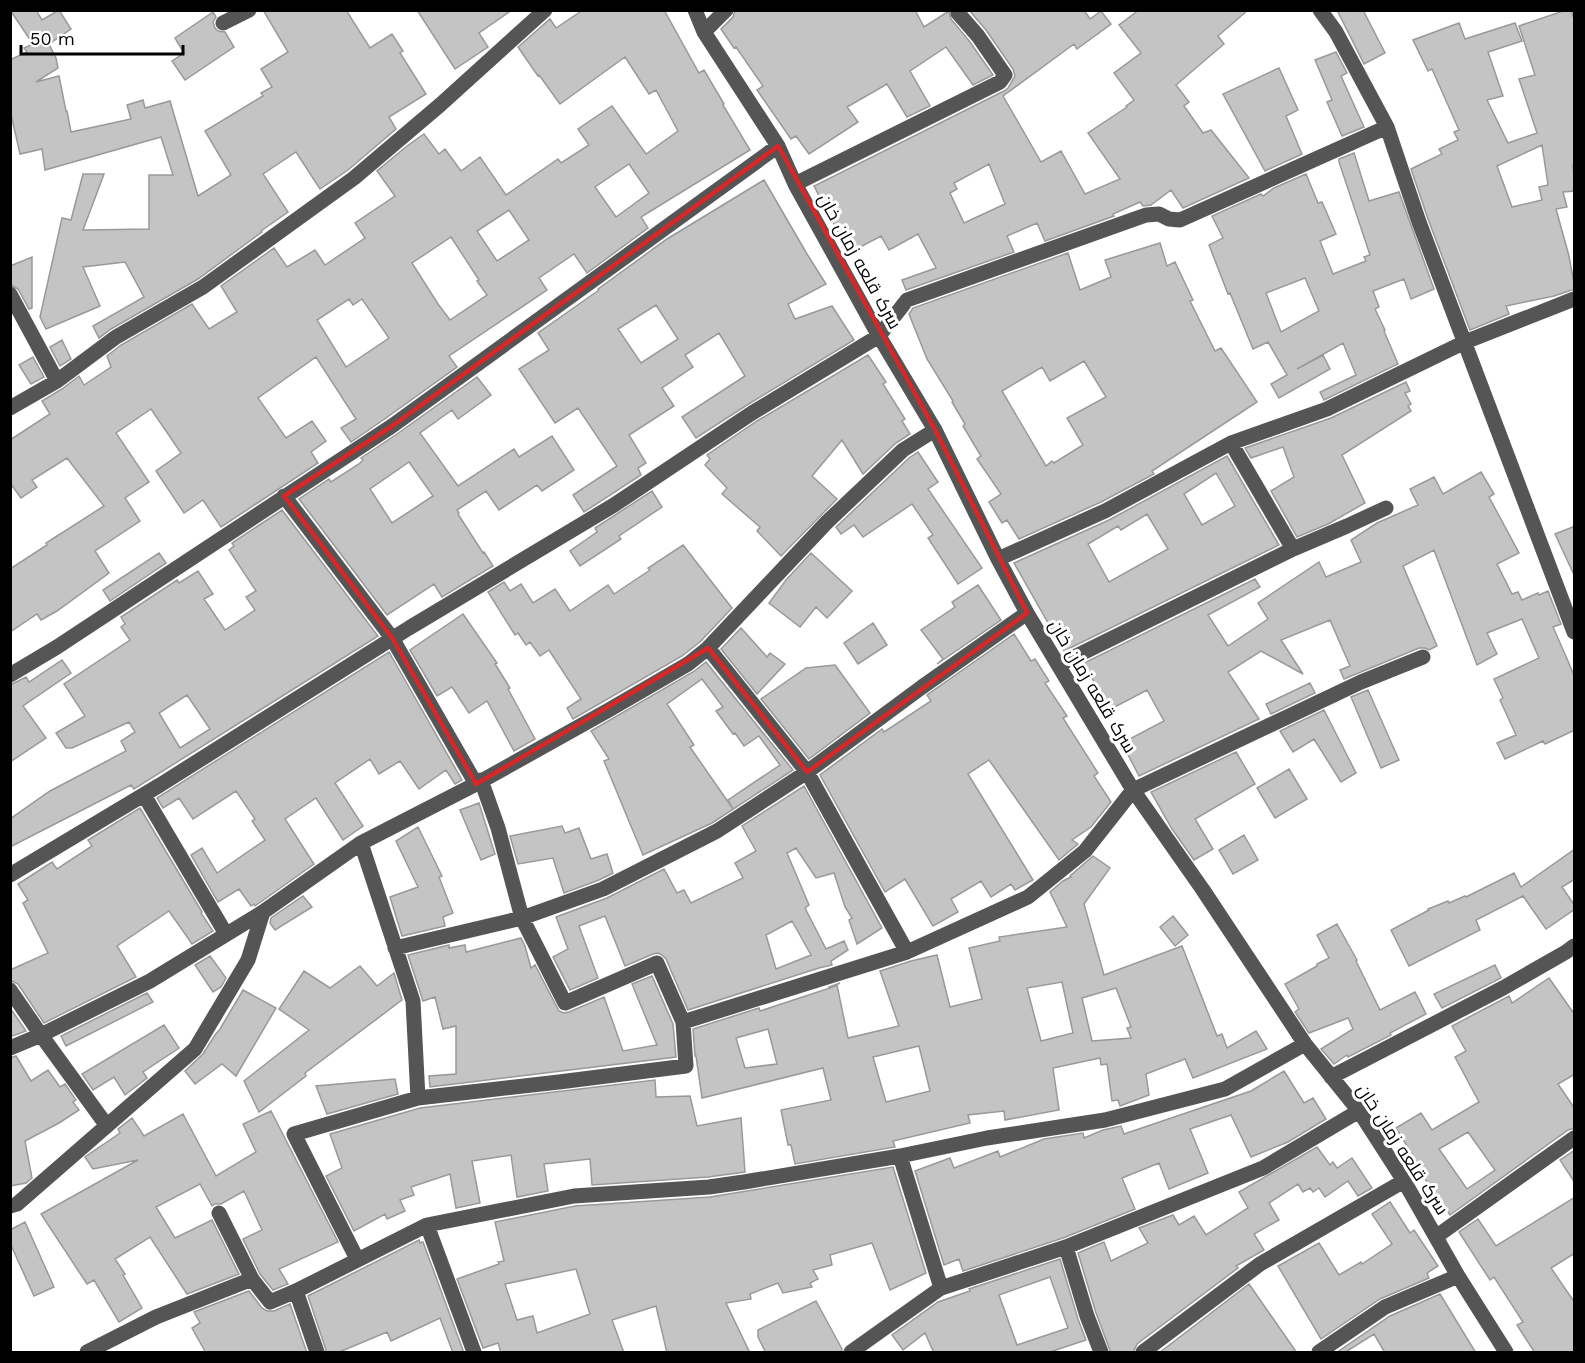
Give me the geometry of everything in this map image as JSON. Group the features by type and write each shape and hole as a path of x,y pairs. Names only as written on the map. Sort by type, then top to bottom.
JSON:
{"street":[{"path":"223,23 249,10"},
{"path":"10,408 57,381 116,338 203,287 354,178 440,105 545,10"},
{"name":"سرک قلعه زمان خان","path":"695,10 704,32 778,146 795,184 879,336 935,430 1027,613 1132,790 1203,890 1305,1044 1359,1111 1404,1181 1458,1276 1506,1353"},
{"path":"704,32 726,10"},
{"path":"795,184 1000,82 1005,75 978,36 958,13 960,10"},
{"path":"1320,11 1336,32 1387,126 1419,222 1575,632"},
{"path":"10,875 144,795 392,638 614,505 752,413 879,336 907,300 1146,215 1159,214 1169,219 1180,220 1387,126"},
{"path":"10,675 57,647 392,426 778,146"},
{"path":"10,294 57,381"},
{"path":"998,559 1105,511 1231,443 1327,409 1465,342 1575,299"},
{"path":"10,1048 150,981 263,912 361,843 479,782 688,664 708,648 836,514 903,450 935,430"},
{"path":"1231,443 1293,549"},
{"path":"284,496 392,638 479,782 498,828 522,918 565,1003 657,963 683,1022 686,1066 418,1098 294,1134 357,1259"},
{"path":"1058,665 1293,549 1386,508"},
{"path":"395,948 522,918 603,889 717,831 807,772 1027,613"},
{"path":"708,648 807,772 907,952"},
{"path":"683,1022 907,952 1028,897 1085,851 1132,790 1361,682 1423,657"},
{"path":"144,795 226,934"},
{"path":"361,843 412,1001 418,1098"},
{"path":"10,1206 18,1204 195,1049 248,960 263,912"},
{"path":"1331,1077 1503,988 1575,946"},
{"path":"10,990 107,1126"},
{"path":"219,1213 252,1279 270,1302 426,1226 574,1196 721,1185 900,1156 987,1138 1104,1120 1225,1089 1305,1044"},
{"path":"851,1353 941,1288 1066,1247 1263,1168 1359,1111"},
{"path":"1437,1236 1575,1138"},
{"path":"900,1156 941,1288"},
{"path":"1143,1353 1260,1264 1404,1181"},
{"path":"426,1226 474,1353"},
{"path":"1066,1247 1101,1353"},
{"path":"1318,1353 1385,1307 1458,1276"},
{"path":"87,1353 156,1317 252,1279"},
{"path":"296,1291 317,1353"}],"highlighted area":[{"path":"778,146 935,430 1027,613 807,772 708,648 476,784 392,638 284,496 392,426"}],"building":[{"path":"10,10 36,10 42,20 59,10 71,29 49,44 58,68 36,82 59,76 71,132 131,119 127,105 143,100 145,108 170,101 198,196 231,175 205,131 263,96 261,93 272,87 261,69 288,52 263,10 346,10 370,48 392,34 403,51 400,53 426,94 389,117 396,129 348,170 320,189 296,152 263,174 288,212 198,279 99,338 93,326 144,297 125,262 83,267 100,306 46,329 40,317 62,218 71,220 83,174 104,174 83,230 149,229 149,175 173,175 161,137 45,170 42,149 20,154 10,110 10,60 27,52 24,48 33,44"},
{"path":"417,10 512,10 479,33 488,47 455,69"},
{"path":"583,10 664,10 699,73 704,70 750,150 641,217 648,228 587,273 574,254 539,278 547,290 449,356 457,367 351,442 341,428 356,419 316,357 258,398 286,438 312,421 326,441 311,452 318,463 221,527 203,500 184,513 156,471 181,453 151,409 116,433 149,482 125,498 140,521 95,551 109,573 57,611 41,620 37,614 10,632 10,569 104,506 67,458 32,480 37,487 21,498 10,483 10,440 50,414 42,401 79,376 84,385 111,367 107,356 121,345 192,304 209,329 237,312 221,286 274,248 287,267 315,250 325,265 365,238 355,223 395,196 377,171 424,134 439,154 445,149 461,171 480,157 506,195 558,159 561,163 589,145 578,129 612,106 646,154 678,131 656,90 649,94 625,57 560,104 518,47 550,19 556,28","holes":["629,164 649,193 616,217 595,187","509,210 529,240 497,261 477,231","451,237 487,295 450,320 412,263","349,299 353,305 362,299 389,338 346,367 317,320"]},
{"path":"735,10 915,10 924,27 949,11 951,19 993,75 973,85 946,47 910,71 930,106 907,117 887,84 847,107 858,122 809,154 796,136 791,139 757,90 763,86 721,29 733,17"},
{"path":"969,10 1084,10 1090,19 1101,11 1111,24 1077,49 1074,44 1003,96 1041,162 1061,151 1085,194 1120,179 1088,133 1134,100 1114,73 1141,53 1119,25 1139,10 1248,10 1218,36 1224,44 1176,85 1189,102 1184,106 1203,133 1211,130 1249,178 1183,208 1171,190 1151,205 1143,206 1140,202 1113,214 1114,216 1045,241 1037,223 1007,236 1014,252 906,290 902,280 936,268 918,234 889,250 881,236 849,253 814,186 1008,88 1015,76 1013,69","holes":["989,164 1005,204 964,223 950,193 957,189 954,183"]},
{"path":"1337,10 1363,10 1385,53 1364,64"},
{"path":"1566,10 1571,10 1575,22 1575,164 1573,165 1575,191 1563,192 1567,207 1556,209 1575,289 1506,306 1509,314 1470,330 1411,169 1442,154 1439,149 1458,140 1454,132 1459,130 1432,69 1428,71 1413,40 1459,23 1465,39 1515,23 1522,41 1488,52 1503,96 1487,100 1508,143 1537,133 1519,79 1535,75 1519,26","holes":["1542,145 1548,185 1539,187 1542,200 1512,207 1497,166"]},
{"path":"213,12 216,17 213,22 215,28 225,32 234,47 185,80 172,61 184,53 175,38"},
{"path":"1336,52 1347,73 1341,76 1364,127 1342,136 1327,102 1332,100 1315,60"},
{"path":"1279,68 1298,110 1286,116 1302,154 1265,171 1223,94"},
{"path":"1354,153 1369,201 1399,192 1434,289 1411,299 1404,279 1373,291 1379,307 1375,309 1398,364 1324,400 1320,392 1356,375 1343,343 1297,369 1323,355 1330,369 1279,398 1271,384 1287,375 1268,342 1253,349 1209,245 1223,238 1212,216 1261,194 1263,196 1274,188 1306,174 1318,203 1322,202 1336,234 1320,241 1333,274 1366,261 1364,257 1370,255 1339,159","holes":["1305,278 1319,311 1281,332 1266,293"]},
{"path":"764,180 826,284 788,304 795,319 832,306 854,340 696,438 682,417 745,376 719,333 685,355 693,367 662,388 674,406 629,435 646,463 638,468 641,475 584,512 573,495 617,466 578,408 555,423 519,369 549,350 538,333 667,239","holes":["656,305 678,339 641,363 618,329"]},
{"path":"1160,243 1167,266 1175,262 1193,300 1190,301 1215,351 1221,348 1257,402 1152,471 1154,474 1101,502 1019,539 1007,520 1002,523 989,502 1001,494 977,459 981,456 963,426 965,424 953,401 927,359 909,314 913,308 1068,253 1080,290 1111,277 1105,260","holes":["1084,361 1106,397 1067,418 1083,445 1046,466 1002,391 1042,367 1050,381"]},
{"path":"32,257 32,308 29,309 18,289 10,284 10,266"},
{"path":"62,340 71,359 60,366 50,347"},
{"path":"868,355 886,382 883,384 905,419 902,421 910,434 896,443 863,474 842,440 812,476 837,499 781,556 757,531 760,527 722,494 727,488 705,465 710,459 707,455 757,421"},
{"path":"33,357 44,377 31,384 19,365"},
{"path":"477,377 491,395 458,419 452,410 420,433 458,486 514,449 519,457 552,436 574,470 542,491 537,485 499,510 486,491 457,510 493,566 442,597 434,584 387,615 299,499 329,479 331,482 359,464 363,460 361,458","holes":["409,462 433,496 392,523 370,489"]},
{"path":"1406,382 1410,391 1405,393 1411,404 1408,406 1411,411 1342,455 1365,503 1328,524 1297,537 1271,491 1294,477 1283,447 1251,458 1245,448 1331,418"},
{"path":"918,452 938,482 928,489 982,568 958,584 928,538 933,535 912,504 863,537 854,525 841,534 836,527"},
{"path":"1227,456 1279,545 1064,651 1014,563 1109,520","holes":["1216,473 1235,506 1202,525 1184,494","1147,514 1168,549 1109,582 1088,544 1118,526 1121,530"]},
{"path":"1481,472 1494,494 1489,497 1519,553 1497,564 1512,594 1518,592 1522,600 1548,591 1561,624 1553,627 1575,678 1575,730 1545,744 1543,741 1505,759 1497,743 1516,735 1500,700 1503,698 1494,679 1539,658 1522,619 1487,633 1497,654 1477,665 1434,550 1403,566 1437,646 1429,650 1419,648 1344,679 1340,670 1350,666 1330,620 1281,640 1303,674 1261,651 1228,672 1259,719 1139,776 1122,743 1164,721 1147,690 1109,710 1084,663 1255,579 1260,587 1208,615 1228,646 1268,619 1258,603 1319,562 1326,577 1361,562 1351,540 1377,523 1418,505 1410,489 1434,477 1443,494"},
{"path":"652,491 662,507 619,536 621,539 580,566 570,551 597,532 595,528"},
{"path":"282,510 378,636 134,789 131,785 10,847 10,819 50,791 126,751 121,741 135,732 129,722 72,748 66,748 56,733 85,716 64,684 130,640 121,627 125,624 121,617 177,580 179,583 198,571 213,594 204,599 225,630 255,610 246,597 256,591 229,550 234,546 232,543","holes":["187,695 210,729 180,748 159,713"]},
{"path":"1575,526 1575,577 1555,534"},
{"path":"683,545 732,608 701,641 682,656 573,719 567,708 581,699 549,650 540,656 530,642 526,645 518,633 515,635 488,592 504,582 510,591 521,584 533,603 555,589 570,611 608,585 614,594"},
{"path":"159,553 166,563 110,601 103,590"},
{"path":"811,553 852,591 827,618 816,607 800,627 769,603"},
{"path":"978,585 1001,620 937,664 943,659 921,630 955,607 952,602"},
{"path":"463,614 497,663 495,664 510,688 508,689 535,739 514,751 487,701 469,713 452,687 437,696 410,650"},
{"path":"873,623 887,645 858,664 844,643"},
{"path":"741,628 767,657 770,653 785,664 757,694 721,649"},
{"path":"1014,634 1031,661 1035,659 1049,681 1045,683 1067,716 1063,718 1098,773 1094,776 1111,802 1091,827 1072,840 1078,844 1059,860 989,760 968,774 1033,880 1015,890 1011,884 991,897 981,881 951,899 958,912 933,926 905,879 885,892 820,775 882,729 884,732 931,701 927,695"},
{"path":"389,652 462,780 455,784 446,770 419,789 400,761 379,774 370,759 335,783 363,826 343,840 316,798 285,819 314,864 255,906 254,904 251,906 239,889 218,902 191,855 202,848 217,873 265,840 252,821 255,819 236,791 193,819 179,798 163,808 157,798"},
{"path":"62,660 71,673 23,706 46,738 10,762 10,685 26,677 29,682"},
{"path":"706,662 793,770 712,823 643,855 604,761 609,759 591,731 693,672","holes":["702,679 723,707 716,711 744,746 759,736 780,765 728,800 733,809 690,747 694,745 667,704"]},
{"path":"835,665 870,713 809,759 761,699 806,668"},
{"path":"1310,683 1315,693 1271,714 1266,704"},
{"path":"1368,690 1399,760 1381,768 1351,697"},
{"path":"1324,710 1356,773 1341,782 1314,739 1293,752 1280,731"},
{"path":"1236,752 1255,784 1195,819 1213,849 1194,860 1172,829 1151,792"},
{"path":"1289,769 1307,799 1275,818 1257,788"},
{"path":"804,786 882,928 857,944 849,920 852,918 845,907 834,873 816,878 796,848 787,853 809,905 805,908 826,949 844,941 848,950 831,961 832,965 688,1010 666,959 662,955 653,954 625,966 605,916 579,926 598,978 570,990 553,957 568,949 556,917 607,898 664,869 677,893 684,890 691,903 743,878 735,863 756,851 742,826","holes":["792,921 811,955 776,969 766,935"]},
{"path":"479,803 495,854 481,860 460,810"},
{"path":"140,808 213,931 192,944 169,911 117,946 136,977 44,1023 18,984 10,980 10,970 48,953 23,903 28,900 18,884 52,862 57,869 92,846 88,840"},
{"path":"562,826 565,833 579,828 591,859 607,854 613,873 564,893 553,858 518,864 510,836"},
{"path":"418,827 442,876 439,877 453,913 443,917 445,926 402,936 390,897 418,887 396,841"},
{"path":"1244,835 1258,860 1233,874 1219,850"},
{"path":"1575,849 1575,879 1562,887 1575,909 1546,929 1523,896 1476,920 1480,930 1409,966 1391,930 1428,909 1466,897 1514,873 1521,887"},
{"path":"1093,856 1110,868 1084,904 1104,975 1182,946 1217,1036 1222,1034 1227,1048 1256,1031 1267,1049 1193,1078 1185,1059 1146,1074 1149,1095 1120,1106 1118,1100 1112,1101 1107,1064 1101,1065 1100,1058 1053,1068 1059,1110 1005,1120 1004,1111 968,1115 970,1123 893,1141 895,1147 795,1164 791,1145 788,1145 781,1110 831,1100 823,1068 702,1098 693,1029 759,1008 760,1011 837,985 848,1038 899,1026 880,971 937,955 950,1007 982,999 969,948 1000,941 999,937 1067,927 1050,892 1071,877","holes":["1062,982 1073,1033 1041,1041 1027,988","1116,988 1131,1027 1127,1028 1131,1038 1092,1041 1082,998","768,1029 777,1064 745,1068 736,1038","919,1046 930,1091 886,1102 873,1057"]},
{"path":"303,896 312,907 275,930 270,923 271,918"},
{"path":"1173,916 1188,935 1175,946 1160,927"},
{"path":"1337,924 1380,1010 1415,992 1426,1014 1334,1064 1321,1049 1353,1029 1348,1018 1309,1033 1295,1012 1299,1009 1285,984 1329,958 1317,935"},
{"path":"521,938 531,968 535,965 559,1011 569,1012 604,997 623,1051 657,1045 632,984 652,976 673,1024 676,1057 430,1087 429,1076 456,1074 456,1026 443,1029 435,997 423,1001 408,955 449,945 449,948 465,945 466,952"},
{"path":"210,956 226,978 221,987 213,992 195,965"},
{"path":"1495,965 1501,978 1442,1008 1434,994"},
{"path":"360,966 377,986 394,973 402,1000 305,1073 306,1076 259,1112 244,1081 309,1030 279,1009 304,971 330,988"},
{"path":"1549,978 1575,1015 1575,1074 1558,1084 1575,1109 1575,1128 1568,1130 1450,1215 1416,1166 1418,1164 1396,1128 1421,1113 1432,1130 1479,1102 1455,1057 1466,1051 1452,1026 1509,996 1512,1003","holes":["1468,1132 1495,1170 1467,1189 1439,1149"]},
{"path":"243,990 276,1008 236,1076 222,1064 195,1084 185,1071 203,1054"},
{"path":"147,993 153,1002 66,1046 61,1036"},
{"path":"10,1008 26,1031 10,1037"},
{"path":"164,1025 179,1048 143,1072 147,1078 125,1095 114,1077 93,1090 82,1074"},
{"path":"16,1056 31,1081 48,1070 60,1087 65,1084 76,1100 73,1102 79,1110 25,1141 32,1178 26,1183 10,1186 10,1058"},
{"path":"1284,1071 1304,1103 1313,1098 1326,1119 1288,1142 1251,1157 1231,1115 1190,1129 1208,1173 1169,1189 1159,1163 1122,1178 1135,1209 1063,1238 963,1271 959,1259 944,1265 915,1171 950,1158 954,1168 998,1151 1000,1157 1044,1139 1083,1133 1084,1138 1121,1126 1124,1134 1251,1091"},
{"path":"395,1079 398,1094 327,1114 316,1086"},
{"path":"655,1080 656,1097 690,1096 697,1126 741,1118 745,1172 708,1177 592,1185 590,1159 544,1164 548,1191 517,1197 511,1155 472,1161 480,1203 456,1208 450,1174 411,1187 414,1195 400,1200 405,1211 387,1219 385,1214 354,1231 326,1176 342,1168 330,1134 420,1108"},
{"path":"271,1111 338,1242 279,1269 288,1284 273,1290 260,1274 243,1239 262,1230 244,1191 221,1204 212,1206 200,1184 156,1207 175,1238 212,1220 239,1274 187,1294 150,1237 115,1259 142,1308 119,1322 94,1280 87,1284 41,1214 138,1160 93,1169 85,1157 120,1133 118,1129 132,1118 144,1136 183,1114 216,1176 256,1152 243,1124"},
{"path":"1317,1147 1330,1165 1333,1162 1337,1168 1352,1158 1372,1188 1358,1196 1348,1181 1325,1197 1319,1188 1313,1192 1310,1188 1303,1192 1298,1184 1269,1203 1279,1220 1254,1234 1264,1250 1236,1266 1238,1268 1137,1344 1133,1353 1111,1353 1078,1253 1104,1242 1111,1261 1148,1243 1139,1228 1173,1215 1179,1225 1194,1216 1206,1235 1248,1208 1239,1192"},
{"path":"1575,1150 1575,1183 1560,1160"},
{"path":"893,1167 926,1273 890,1290 872,1243 830,1255 832,1265 813,1270 818,1279 810,1283 812,1287 783,1293 778,1283 750,1294 751,1299 726,1303 750,1353 667,1353 656,1306 612,1320 624,1353 501,1353 498,1343 483,1348 457,1279 504,1261 495,1222 575,1206 710,1197","holes":["576,1269 590,1314 537,1333 533,1316 517,1320 505,1284"]},
{"path":"1575,1197 1575,1253 1551,1268 1575,1303 1575,1353 1535,1353 1517,1325 1523,1322 1494,1277 1490,1280 1459,1232 1478,1219 1496,1246"},
{"path":"1390,1202 1410,1233 1414,1230 1438,1266 1427,1273 1429,1278 1380,1299 1321,1339 1278,1266 1319,1243 1339,1275 1361,1262 1362,1264 1392,1244 1372,1214"},
{"path":"25,1222 54,1287 34,1296 10,1243 10,1230"},
{"path":"419,1240 420,1243 423,1242 464,1353 453,1353 440,1318 391,1341 387,1332 337,1353 327,1353 308,1296"},
{"path":"1060,1259 1086,1340 1047,1353 934,1353 925,1333 903,1350 892,1335 938,1302 970,1291 969,1289","holes":["1050,1277 1068,1328 1017,1345 999,1295"]},
{"path":"1249,1284 1297,1353 1159,1353"},
{"path":"249,1291 267,1311 274,1311 290,1304 307,1353 206,1353 192,1328 200,1323 194,1312"},
{"path":"1440,1294 1476,1353 1385,1353 1374,1334 1344,1353 1336,1353 1390,1316"},
{"path":"816,1301 842,1349 841,1353 766,1353 758,1337 758,1330"}]}
